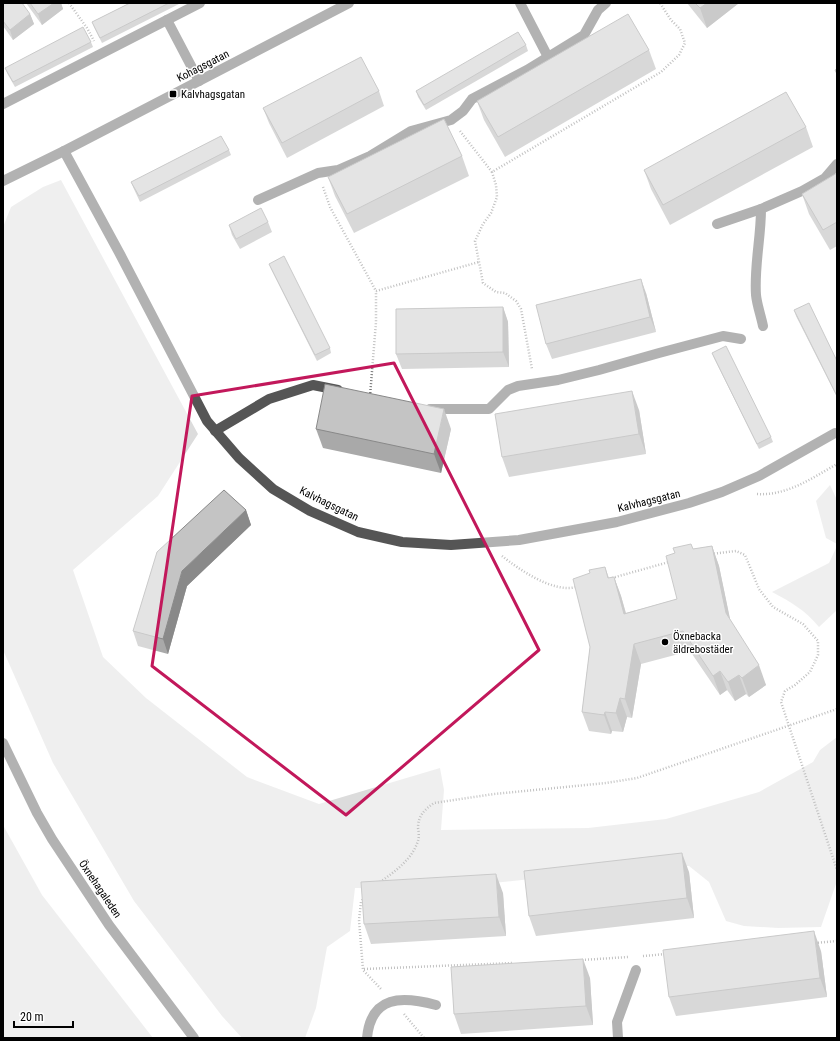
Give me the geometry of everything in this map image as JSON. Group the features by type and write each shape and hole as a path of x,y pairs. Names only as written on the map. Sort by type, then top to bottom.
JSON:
{"street":[{"path":"3,104 200,3"},
{"name":"Kohagsgatan","path":"3,181 64,151 349,3"},
{"path":"520,3 548,57"},
{"path":"258,200 318,173 338,170 370,156 410,132 451,120 463,111 472,99 497,87 584,35 598,10 606,3"},
{"path":"167,20 199,81"},
{"name":"Kalvhagsgatan","path":"64,151 121,256 207,421 240,458 273,489 310,511 358,532 402,542 451,545 519,540 617,522 689,503 722,492 759,476 835,433"},
{"path":"718,224 761,209 802,190 825,178 837,164"},
{"path":"761,209 761,229 756,265 756,297 763,326"},
{"path":"489,409 508,390 518,386 558,380 593,372 659,352 722,336 742,338"},
{"path":"215,431 269,399 313,385 370,396"},
{"path":"423,407 430,409 489,409 501,414"},
{"name":"Öxnehagaleden","path":"3,744 36,813 52,839 109,925 194,1038"},
{"path":"618,1038 617,1022 636,970"},
{"path":"367,1038 373,1014 384,1004 392,1001 415,1000 436,1005"}],"path":[{"path":"69,3 87,28 101,54"},
{"path":"492,172 661,72 679,55 685,43 680,29 671,20 660,3"},
{"path":"451,120 492,172 496,185 496,196 491,213 483,224 476,241 483,283 496,292 505,293 516,301 521,310 535,383"},
{"path":"318,173 330,206 376,291 376,322 370,396"},
{"path":"376,291 479,262"},
{"path":"750,494 764,494 801,485 837,464"},
{"path":"492,542 501,555 513,565 535,578 556,586 573,588 579,586"},
{"path":"706,554 736,551 745,555 759,589 773,606 803,624 818,641 818,655 810,672 795,685 785,691 781,702 837,870"},
{"path":"607,580 676,560"},
{"path":"375,885 400,868 414,850 419,839 418,824 420,815 434,803 494,794 606,783 637,778 837,709"},
{"path":"367,893 361,902 359,920 363,970 424,1038"},
{"path":"813,943 837,941"},
{"path":"639,957 670,954"},
{"path":"578,961 632,957"},
{"path":"363,970 514,963"}],"highlighted area":[{"path":"394,363 539,650 346,815 152,666 192,396"}],"shaded area":[{"path":"61,180 198,434 158,496 73,570 103,657 146,698 247,777 319,804 440,768 444,790 441,830 588,828 666,819 759,792 813,762 820,750 837,737 837,881 821,927 778,928 744,926 726,921 709,882 689,866 632,865 522,880 435,889 355,888 350,931 327,947 316,1008 305,1038 242,1038 222,1016 134,901 53,763 3,650 3,227 11,207 43,187"},
{"path":"830,485 837,500 837,544 826,538 816,501"},
{"path":"837,546 837,610 819,627 797,607 772,592 829,563"},
{"path":"3,825 42,895 153,1038 3,1038"}],"building":[{"path":"3,3 22,3 30,14 10,30 3,21"},
{"path":"30,3 54,3 38,14"},
{"path":"130,3 169,3 100,38 92,22"},
{"path":"695,3 707,3 700,8"},
{"path":"628,14 649,50 498,137 477,101"},
{"path":"83,27 91,42 13,82 5,68"},
{"path":"518,32 526,45 424,105 416,91"},
{"path":"361,57 379,91 282,143 263,108"},
{"path":"786,92 806,127 663,205 644,170"},
{"path":"444,119 462,156 347,214 328,177"},
{"path":"221,136 229,150 139,196 131,182"},
{"path":"837,173 837,222 823,230 802,194"},
{"path":"261,208 268,222 236,239 229,225"},
{"path":"284,256 330,348 315,355 269,264"},
{"path":"641,279 650,317 546,344 536,305"},
{"path":"809,303 837,361 837,396 794,310"},
{"path":"503,307 503,352 396,354 396,309"},
{"path":"726,346 771,437 757,444 712,353"},
{"path":"325,384 444,409 434,454 316,429"},
{"path":"632,391 639,434 502,457 495,414"},
{"path":"224,490 246,510 182,571 163,639 133,631 157,552"},
{"name":"Öxnebacka äldrebostäder","path":"691,544 693,549 712,546 726,613 759,665 742,678 739,675 728,682 720,671 713,676 683,631 634,644 625,699 620,698 616,713 605,712 604,715 582,712 590,647 573,579 590,573 589,570 605,567 608,578 614,577 624,614 677,599 666,556 675,553 673,548"},
{"path":"682,853 687,898 529,916 524,871"},
{"path":"496,874 499,917 364,924 361,882"},
{"path":"814,931 820,978 669,997 663,950"},
{"path":"583,959 586,1006 454,1014 451,967"}],"place":[{"name":"Kalvhagsgatan","path":"173,94"},
{"name":"Öxnebacka äldrebostäder","path":"665,642"}]}
